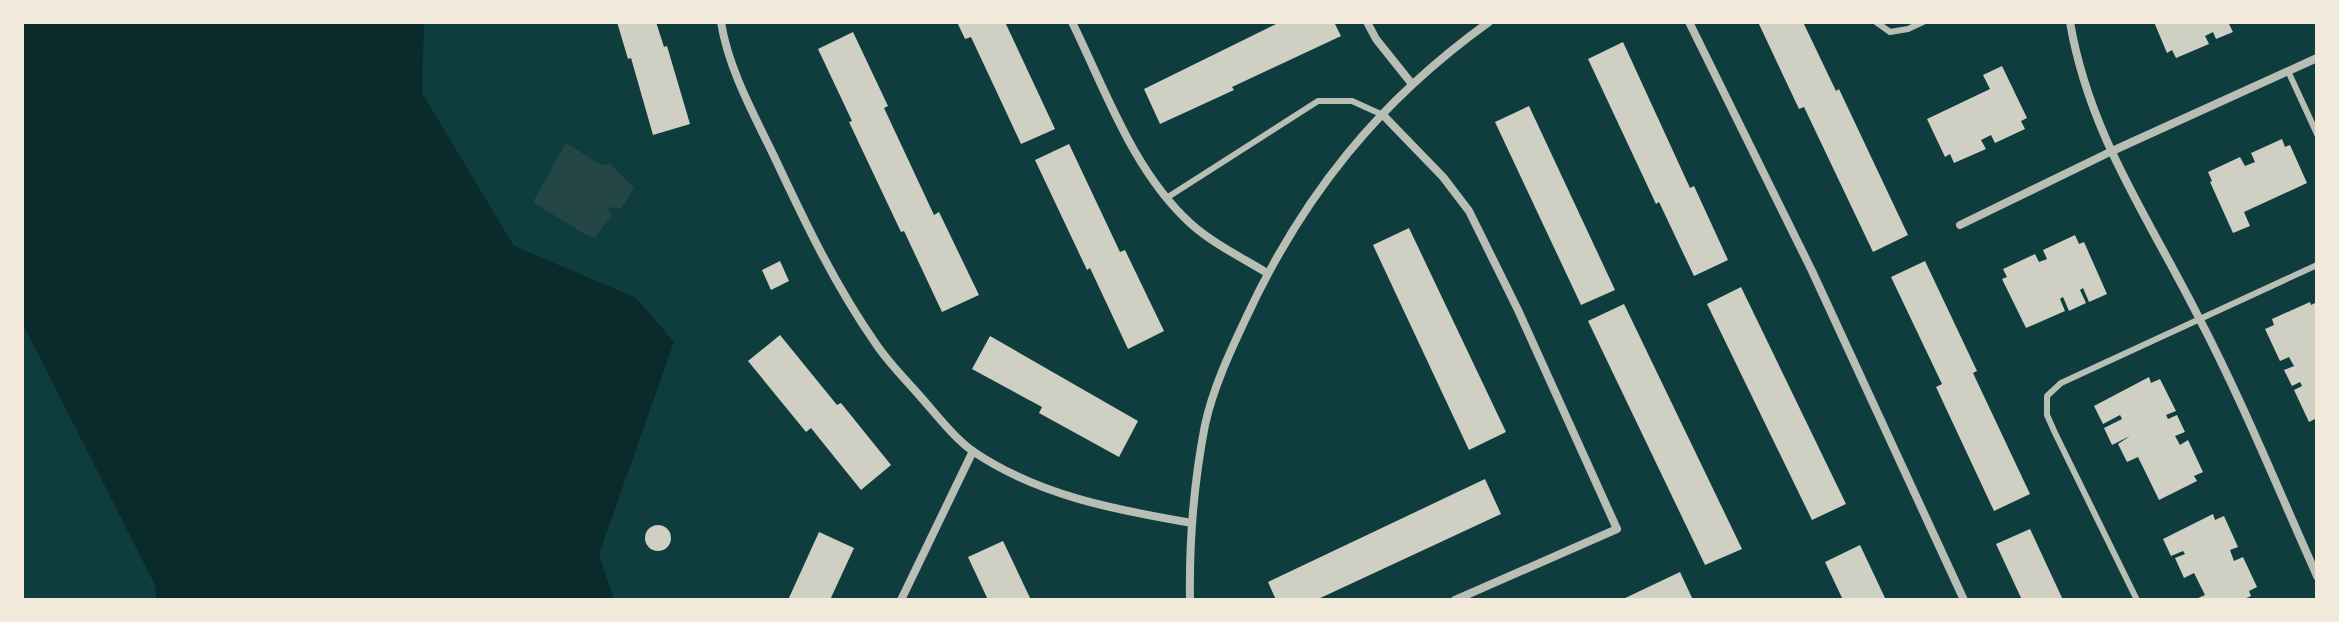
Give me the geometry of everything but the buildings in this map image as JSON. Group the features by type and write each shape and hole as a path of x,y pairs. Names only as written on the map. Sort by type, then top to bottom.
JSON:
{"street":[{"path":"721,22 744,93 823,259 878,347 928,405 973,451 1023,479 1089,504 1192,523"},
{"path":"1072,22 1124,129 1168,197 1190,223 1267,273"},
{"path":"1367,22 1376,39 1412,84"},
{"path":"1190,600 1192,523 1206,423 1227,359 1267,273 1314,195 1383,115 1454,47 1489,22"},
{"path":"1689,22 1812,271 1964,600"},
{"path":"2070,22 2077,63 2110,152 2199,318 2317,576"},
{"path":"1960,225 2110,152 2317,58"},
{"path":"1383,115 1443,177 1469,211 1518,310 1617,529 1455,600"},
{"path":"901,600 973,451"}],"lane":[{"path":"1876,22 1890,32 1923,22"},
{"path":"2288,71 2317,134"},
{"path":"1168,197 1318,101 1352,101 1383,115"},
{"path":"2137,600 2047,415 2047,396 2061,383 2317,265"}],"shaded area":[{"path":"22,22 424,22 422,93 514,246 636,298 674,342 599,554 614,600 156,600 155,585 22,322"},
{"path":"566,143 601,165 610,164 634,188 621,209 608,207 612,216 595,237 586,235 533,202"}]}
